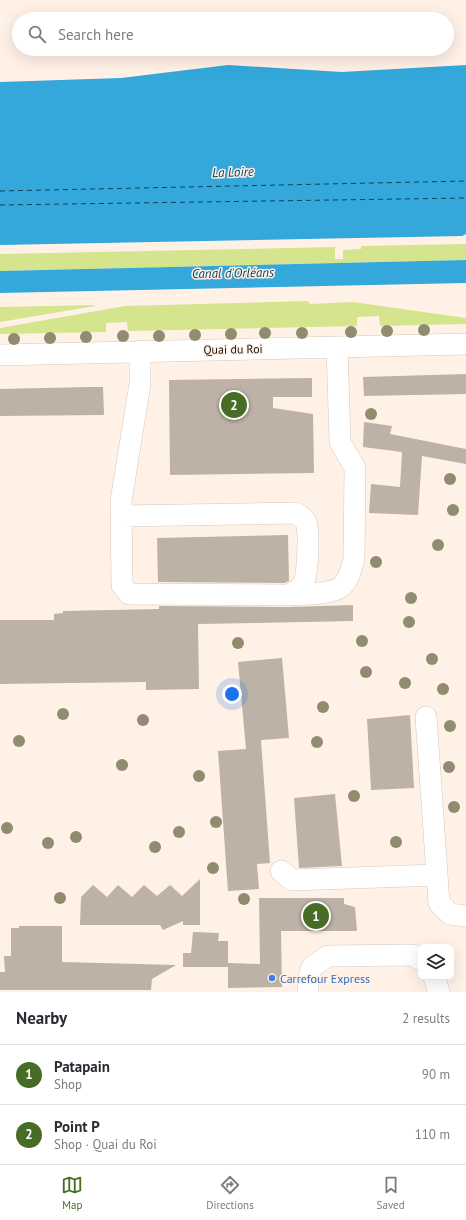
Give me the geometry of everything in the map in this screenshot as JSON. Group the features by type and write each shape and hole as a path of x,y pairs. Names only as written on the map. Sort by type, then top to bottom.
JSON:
{"street":[{"name":"Quai du Roi","path":"0,355 466,344"},
{"path":"140,351 140,384 121,501 122,584 128,594 288,595 332,591 342,586 350,574 354,560 355,468 340,442 337,347"},
{"path":"121,516 295,513 303,517 307,526 307,573 300,588 288,595"},
{"path":"426,717 439,903 450,914 466,916"},
{"path":"281,871 292,880 437,875"},
{"path":"308,992 308,980 312,967 328,956 413,955 418,958"},
{"path":"435,980 439,992"}],"green space":[{"path":"466,244 466,260 0,271 0,254 335,247 335,259 343,259 343,250 361,249 361,246"},
{"path":"308,301 310,304 353,302 466,318 466,324 380,326 379,316 357,317 357,326 128,331 127,322 106,323 106,332 0,334 0,328 125,306"},
{"path":"95,306 0,322 0,307"}],"water":[{"name":"La Loire","path":"228,65 342,72 466,65 466,234 462,236 0,245 0,82 121,78"},
{"name":"Canal d'Orléans","path":"466,260 466,283 0,293 0,271"}],"building":[{"path":"466,374 466,394 364,396 363,377"},
{"path":"312,378 312,397 273,397 273,408 313,414 314,473 170,475 169,380"},
{"path":"103,387 104,415 0,416 0,389"},
{"path":"364,422 392,426 390,434 466,449 466,464 422,456 418,515 369,513 371,484 400,487 402,452 363,447"},
{"path":"288,535 289,581 285,583 158,582 157,538"},
{"path":"353,605 353,621 198,624 199,689 146,690 146,682 0,684 0,620 54,620 54,614 63,613 63,611 159,609 159,606 288,607"},
{"path":"282,658 289,738 261,740 270,863 257,864 259,889 228,891 218,751 246,749 238,662"},
{"path":"410,715 414,788 371,790 367,719"},
{"path":"335,794 342,866 299,868 294,798"},
{"path":"200,879 200,925 183,925 183,921 163,930 160,925 80,925 81,897 93,885 107,897 118,885 132,897 144,885 157,896 170,885 182,896"},
{"path":"259,898 344,898 344,904 355,907 357,931 281,931 282,987 228,988 228,967 183,967 183,953 191,953 193,932 219,933 218,941 228,941 228,963 260,964"},
{"path":"19,926 62,926 62,962 176,965 152,979 151,990 0,990 0,972 5,972 4,956 11,956 11,928 19,928"}],"ferry route":[{"path":"0,191 466,181"},
{"path":"0,205 466,198"}],"place":[{"name":"Point P","path":"234,405"},
{"name":"Patapain","path":"316,916"},
{"name":"Carrefour Express","path":"272,978"}]}
